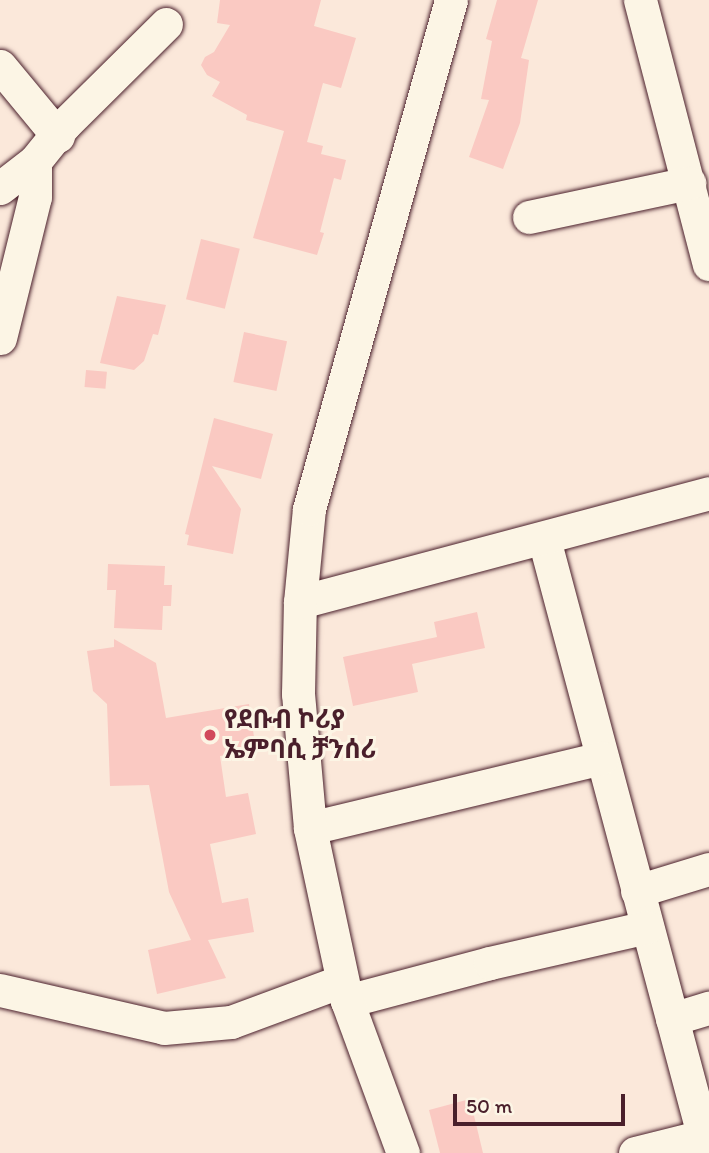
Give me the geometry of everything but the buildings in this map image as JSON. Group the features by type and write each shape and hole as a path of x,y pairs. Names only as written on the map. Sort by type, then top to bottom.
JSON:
{"street":[{"path":"403,1153 344,991 310,828 298,694 300,602 309,509 451,0"},
{"path":"640,0 709,264"},
{"path":"0,188 35,161 58,136 65,124 166,24"},
{"path":"0,66 58,136"},
{"path":"0,338 35,197 35,161"},
{"path":"529,217 689,183"},
{"path":"300,602 709,493"},
{"path":"544,539 705,1145 635,1153"},
{"path":"310,828 602,758"},
{"path":"637,891 709,869"},
{"path":"0,990 164,1028 231,1022 344,991 490,963 647,928"},
{"path":"672,1019 709,1009"}],"place":[{"name":"የደቡብ ኮሪያ ኤምባሲ ቻንሰሪ","path":"210,735"}]}
